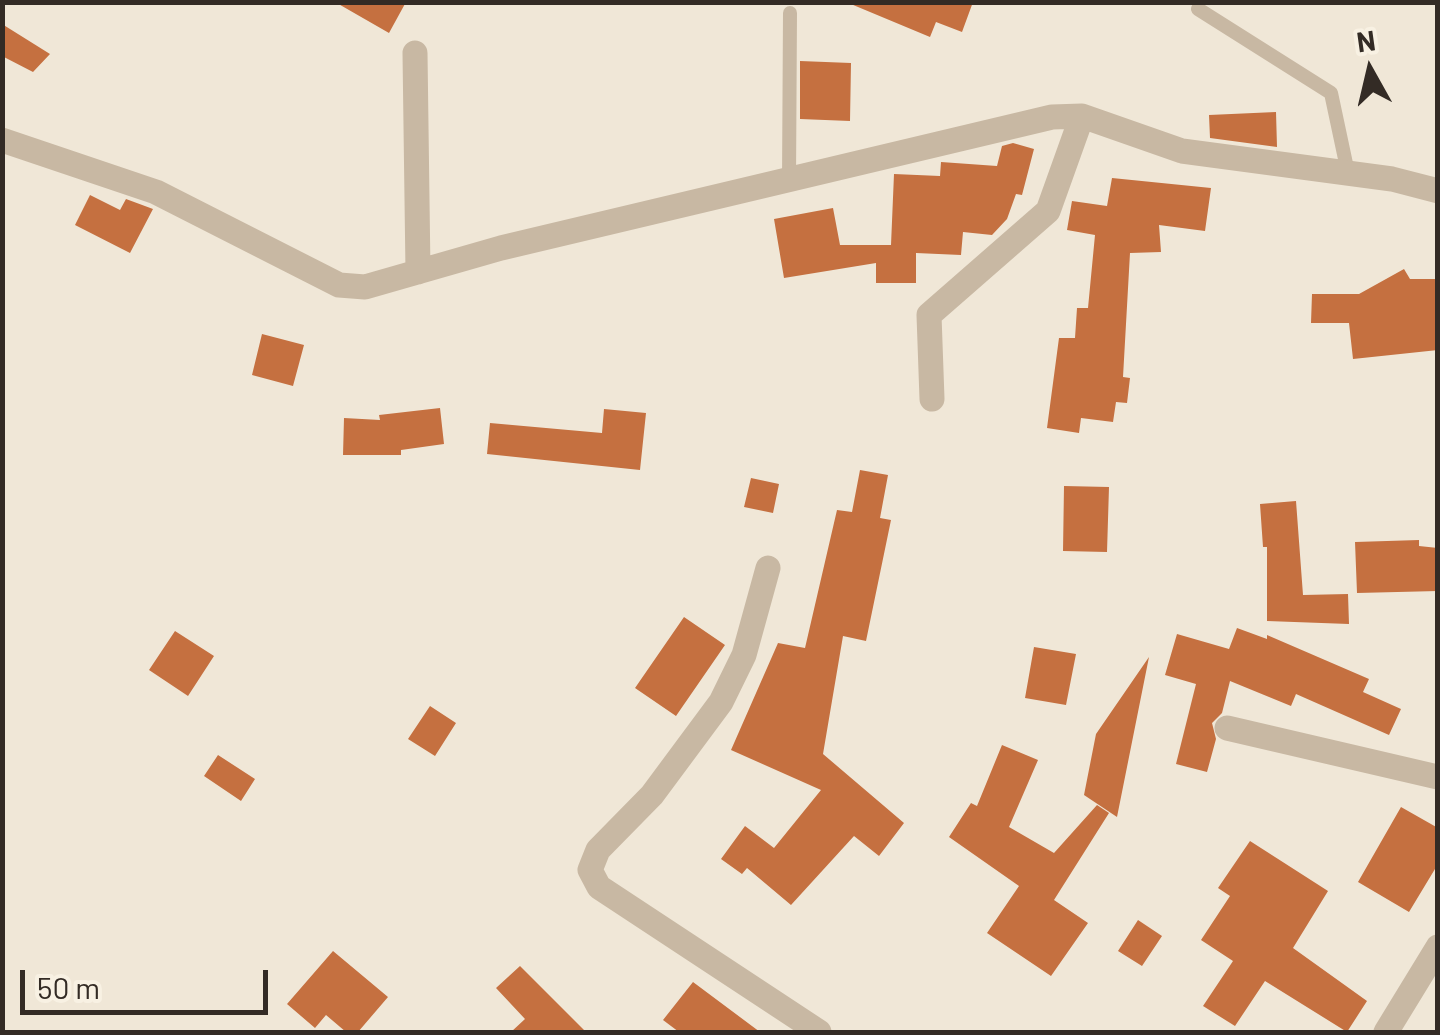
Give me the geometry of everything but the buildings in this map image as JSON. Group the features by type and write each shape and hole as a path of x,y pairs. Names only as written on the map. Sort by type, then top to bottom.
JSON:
{"street":[{"path":"415,53 418,272"},
{"path":"2,140 156,192 339,285 364,286 1052,116 1082,116 1182,150 1348,173 1438,191"},
{"path":"932,398 929,314 1048,210 1082,116"},
{"path":"768,568 744,655 720,702 652,795 598,850 590,870 599,886 819,1032"},
{"path":"1227,728 1438,777"},
{"path":"1386,1032 1438,947"}],"lane":[{"path":"1198,9 1331,93 1348,173"},
{"path":"788,181 790,14"}]}
